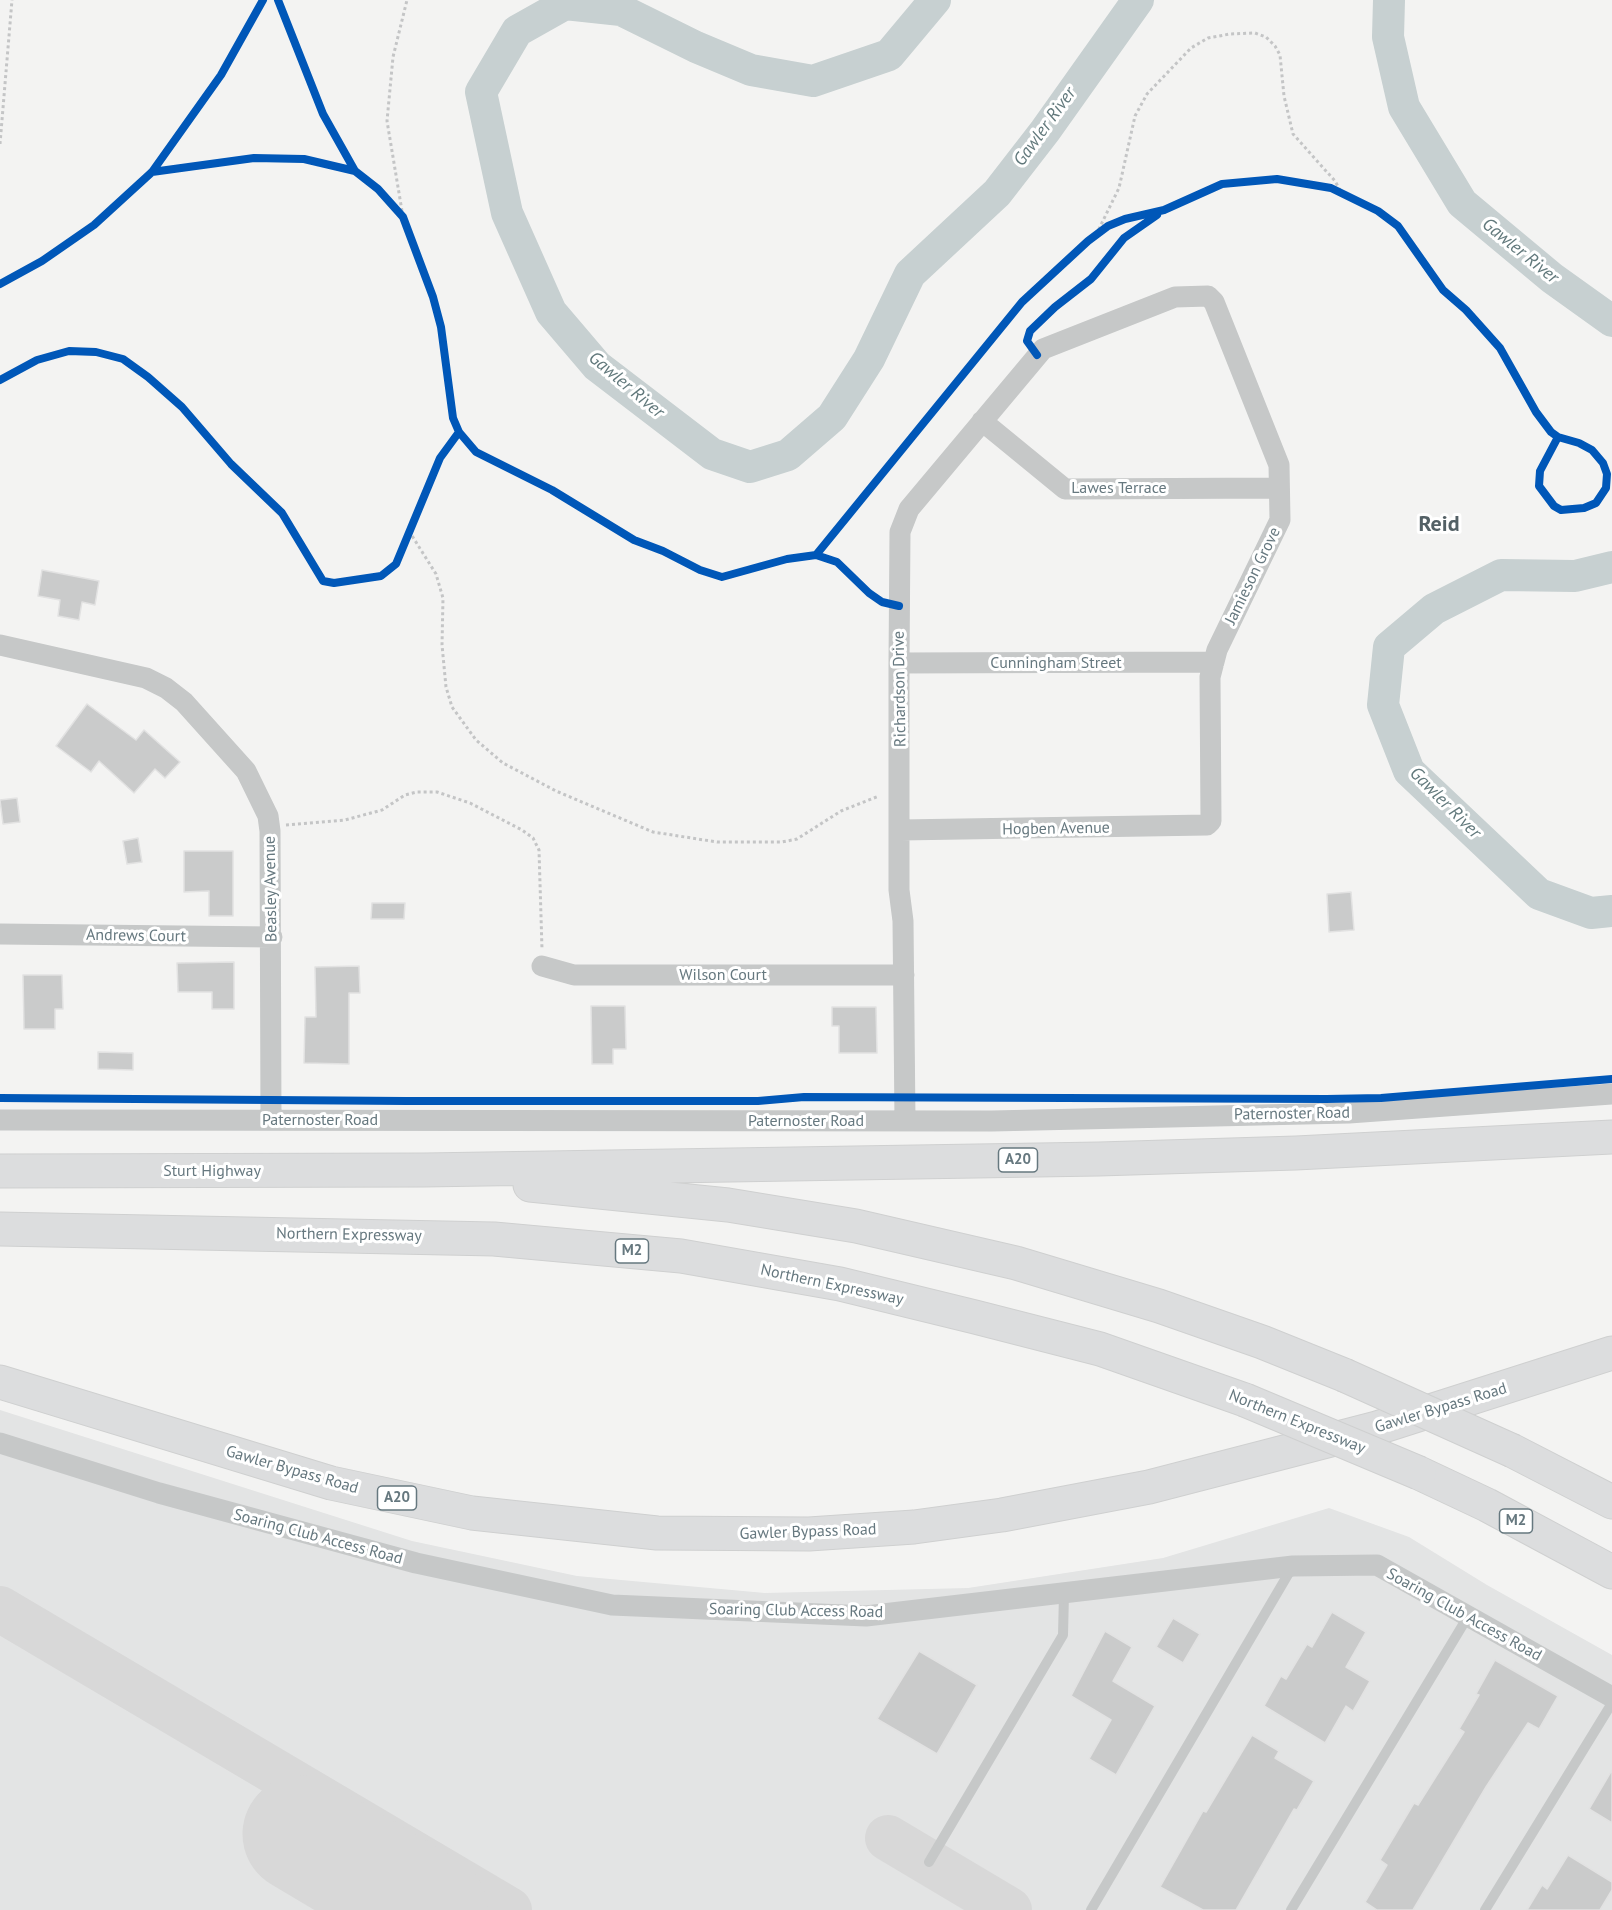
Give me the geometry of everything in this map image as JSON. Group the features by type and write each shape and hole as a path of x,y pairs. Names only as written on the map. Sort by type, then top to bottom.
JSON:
{"highway":[{"name":"A20","path":"424,1170 1099,1159 1296,1153 1612,1137"},
{"name":"Sturt Highway","path":"0,1170 424,1170"},
{"path":"424,1170 491,1181 728,1205 867,1228 1016,1263 1159,1306 1262,1342 1344,1375 1512,1451 1612,1502"},
{"name":"Northern Expressway","path":"0,1229 376,1234 494,1239 681,1256 840,1284 1100,1349 1245,1400 1419,1473 1612,1572"},
{"name":"Gawler Bypass Road","path":"0,1382 246,1458 401,1499 472,1513 558,1524 657,1533 746,1535 914,1527 1075,1503 1298,1450 1607,1357"}],"street":[{"name":"Jamieson Grove","path":"1183,297 1208,296 1214,302 1279,465 1280,520 1217,650 1210,677 1211,822"},
{"name":"Richardson Drive","path":"905,1121 903,921 899,890 901,830 900,532 909,509 1043,349 1175,297 1183,297"},
{"name":"Lawes Terrace","path":"982,421 1065,489 1279,488"},
{"name":"Beasley Avenue","path":"0,645 146,678 166,688 184,702 246,771 267,816 270,831 271,1120"},
{"name":"Cunningham Street","path":"899,663 1214,662"},
{"name":"Hogben Avenue","path":"901,830 1207,825 1211,822"},
{"name":"Andrews Court","path":"0,934 272,938"},
{"name":"Wilson Court","path":"542,966 574,975 904,975"},
{"name":"Paternoster Road","path":"0,1120 905,1121 1349,1113 1612,1094"},
{"name":"Soaring Club Access Road","path":"0,1443 159,1492 416,1563 612,1605 866,1616 1293,1566 1377,1565 1467,1618 1612,1697"}],"lane":[{"path":"1091,1910 1293,1566"},
{"path":"929,1862 1063,1635 1064,1594"},
{"path":"1291,1910 1467,1618"},
{"path":"1485,1910 1612,1703"}],"path":[{"path":"0,144 12,0"},
{"path":"406,0 393,57 387,121 406,226"},
{"path":"1096,235 1119,188 1136,116 1147,94 1191,48 1208,38 1230,34 1255,33 1266,37 1275,46 1280,55 1284,96 1293,134 1335,181 1341,192"},
{"path":"1330,188 1352,197"},
{"path":"390,203 403,217"},
{"path":"1088,241 1108,226"},
{"path":"406,540 411,528"},
{"path":"411,528 436,574 443,598 442,645 446,687 452,707 476,740 503,763 556,791 653,832 717,842 782,842 796,839 841,811 879,796"},
{"path":"270,831 288,824 345,820 382,810 405,795 417,792 437,792 470,803 522,830 533,838 539,850 542,966"}],"shaded area":[{"path":"0,1410 412,1541 577,1576 765,1593 968,1588 1163,1558 1329,1508 1409,1537 1487,1585 1612,1655 1612,1910 0,1910"}],"building":[{"path":"42,570 99,581 95,605 82,602 79,620 58,616 60,600 38,596"},
{"path":"87,704 136,740 144,730 180,762 165,778 155,769 134,793 99,761 91,772 56,746"},
{"path":"17,798 20,822 3,824 0,800"},
{"path":"138,838 142,862 127,864 123,841"},
{"path":"184,851 233,851 233,916 209,916 209,891 184,892"},
{"path":"1351,892 1354,930 1329,932 1327,894"},
{"path":"372,903 405,903 404,919 371,919"},
{"path":"234,962 234,1009 212,1009 212,992 178,992 177,963"},
{"path":"359,966 360,993 349,993 349,1064 304,1063 305,1017 316,1017 315,967"},
{"path":"23,975 62,975 63,1009 55,1009 55,1029 24,1029"},
{"path":"591,1006 625,1006 626,1049 613,1049 613,1064 592,1064"},
{"path":"832,1007 876,1007 877,1053 839,1053 839,1026 832,1026"},
{"path":"98,1052 133,1053 133,1070 98,1069"},
{"path":"1332,1612 1366,1632 1346,1667 1370,1681 1353,1711 1346,1706 1325,1743 1264,1706 1281,1676 1286,1679 1307,1644 1312,1647"},
{"path":"1173,1618 1200,1634 1183,1663 1156,1647"},
{"path":"1105,1631 1132,1647 1113,1681 1155,1706 1116,1775 1089,1759 1111,1720 1071,1696"},
{"path":"919,1651 977,1685 937,1754 877,1719"},
{"path":"1495,1660 1558,1696 1539,1729 1528,1723 1486,1787 1413,1910 1377,1910 1365,1902 1387,1865 1380,1860 1414,1803 1418,1805 1464,1732 1459,1729 1479,1695 1476,1694"},
{"path":"1252,1735 1279,1751 1275,1758 1314,1781 1297,1810 1294,1809 1236,1910 1203,1910 1160,1887 1203,1811 1206,1812"},
{"path":"1612,1770 1612,1823 1589,1809"},
{"path":"1568,1855 1612,1882 1612,1890 1600,1910 1527,1910 1542,1885 1547,1889"}],"waterway":[{"name":"Gawler River","path":"935,0 889,55 813,81 751,70 696,47 621,10 565,4 517,31 481,92 507,213 551,312 597,366 712,454 750,467 788,455 832,417 869,359 910,274 997,193 1045,131 1138,0"},
{"name":"Gawler River","path":"1389,0 1388,37 1404,107 1462,203 1552,278 1612,321"},
{"name":"Gawler River","path":"1612,567 1575,576 1501,575 1434,609 1389,647 1383,705 1409,771 1539,894 1591,913 1612,911"}],"taxiway":[{"path":"0,1609 509,1910"},
{"path":"888,1838 1009,1910"}],"runway":[{"path":"301,1834 429,1910"}],"cycle path":[{"path":"0,284 42,261 94,225 152,172 221,75 263,0"},
{"path":"278,0 323,114 355,171"},
{"path":"152,172 254,158 304,159 355,171 378,189 403,217 433,297 441,327 453,418 459,432 476,452 552,490 634,540 663,551 700,570 722,577 787,559 816,555 837,562 869,593 882,602 899,606"},
{"path":"816,555 1022,302 1088,241 1108,226 1125,219 1164,210 1222,184 1277,179 1331,188 1378,211 1398,226 1443,290 1466,310 1500,348 1536,412 1551,432 1592,450 1603,463 1607,474 1606,488 1596,503 1584,508 1561,510 1554,506 1539,486 1540,471 1558,437"},
{"path":"1037,355 1027,341 1030,331 1055,307 1091,279 1124,238 1157,215"},
{"path":"0,380 37,360 69,351 96,352 123,359 148,377 182,407 231,464 282,513 323,581 334,583 381,576 396,564 440,458 459,432"},
{"path":"0,1098 406,1101 758,1101 804,1097 1326,1099 1381,1098 1612,1079"}],"district":[{"name":"Reid","path":"1439,525"}]}
